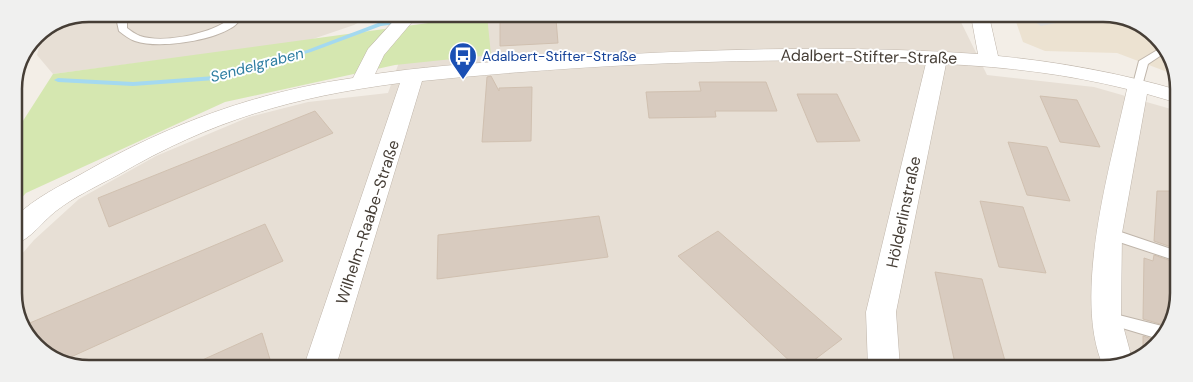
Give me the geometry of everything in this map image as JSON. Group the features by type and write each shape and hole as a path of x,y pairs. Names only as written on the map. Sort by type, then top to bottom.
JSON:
{"street":[{"path":"360,84 375,53 402,23"},
{"path":"981,23 989,59"},
{"name":"Adalbert-Stifter-Straße","path":"23,226 42,207 137,151 192,127 265,102 360,84 413,77 520,66 674,56 803,53 989,59 1106,76 1170,94"},
{"name":"Hölderlinstraße","path":"884,359 881,312 937,57"},
{"name":"Wilhelm-Raabe-Straße","path":"322,360 413,77"},
{"path":"1116,358 1106,318 1109,233 1138,84"}],"lane":[{"path":"122,23 122,29 140,39 152,40 194,37 227,27 231,23"},
{"path":"1138,84 1143,63 1159,53"},
{"path":"1109,233 1170,254"},
{"path":"1106,318 1158,332"}],"shaded area":[{"path":"358,23 307,41 53,74 37,55 39,45 45,39 64,28 77,24"},
{"path":"432,23 961,23 987,75 1094,87 1170,109 1170,301 1164,322 1151,340 1144,346 1125,356 1108,359 90,360 72,357 56,350 36,333 24,305 23,253 34,240 79,199 156,156 249,117 308,102 388,93 412,26"},
{"path":"1016,23 1112,23 1129,28 1151,42 1164,60 1168,72 1117,53 1045,51 1023,42"},
{"path":"1036,23 1056,23 1041,26"}],"green space":[{"path":"428,23 488,23 491,55 395,65 225,102 26,193 23,196 23,121 53,74"}],"building":[{"path":"500,23 556,23 558,43 500,46"},
{"path":"491,76 499,91 499,88 532,87 531,141 482,142 487,77"},
{"path":"699,82 766,82 777,111 715,111 716,117 649,118 646,92 701,91"},
{"path":"797,94 837,94 860,141 817,142"},
{"path":"1040,96 1077,100 1100,147 1060,142"},
{"path":"315,111 333,133 109,227 98,198"},
{"path":"1008,142 1047,147 1070,201 1027,195"},
{"path":"1157,191 1170,191 1170,247 1154,241"},
{"path":"980,201 1023,207 1046,273 999,267"},
{"path":"599,216 608,257 437,279 438,235"},
{"path":"265,224 283,261 71,357 49,346 36,333 30,323"},
{"path":"718,231 842,339 815,359 788,359 678,256"},
{"path":"1154,255 1170,261 1170,301 1162,325 1143,319 1144,258 1153,261"},
{"path":"935,272 982,279 1005,359 954,359"},
{"path":"262,333 270,360 203,360"},
{"path":"1143,336 1152,339 1151,340 1143,347"}],"waterway":[{"name":"Sendelgraben","path":"58,80 133,84 215,78 309,51 380,24 388,23"}],"place":[{"name":"Adalbert-Stifter-Straße","path":"463,80"}]}
